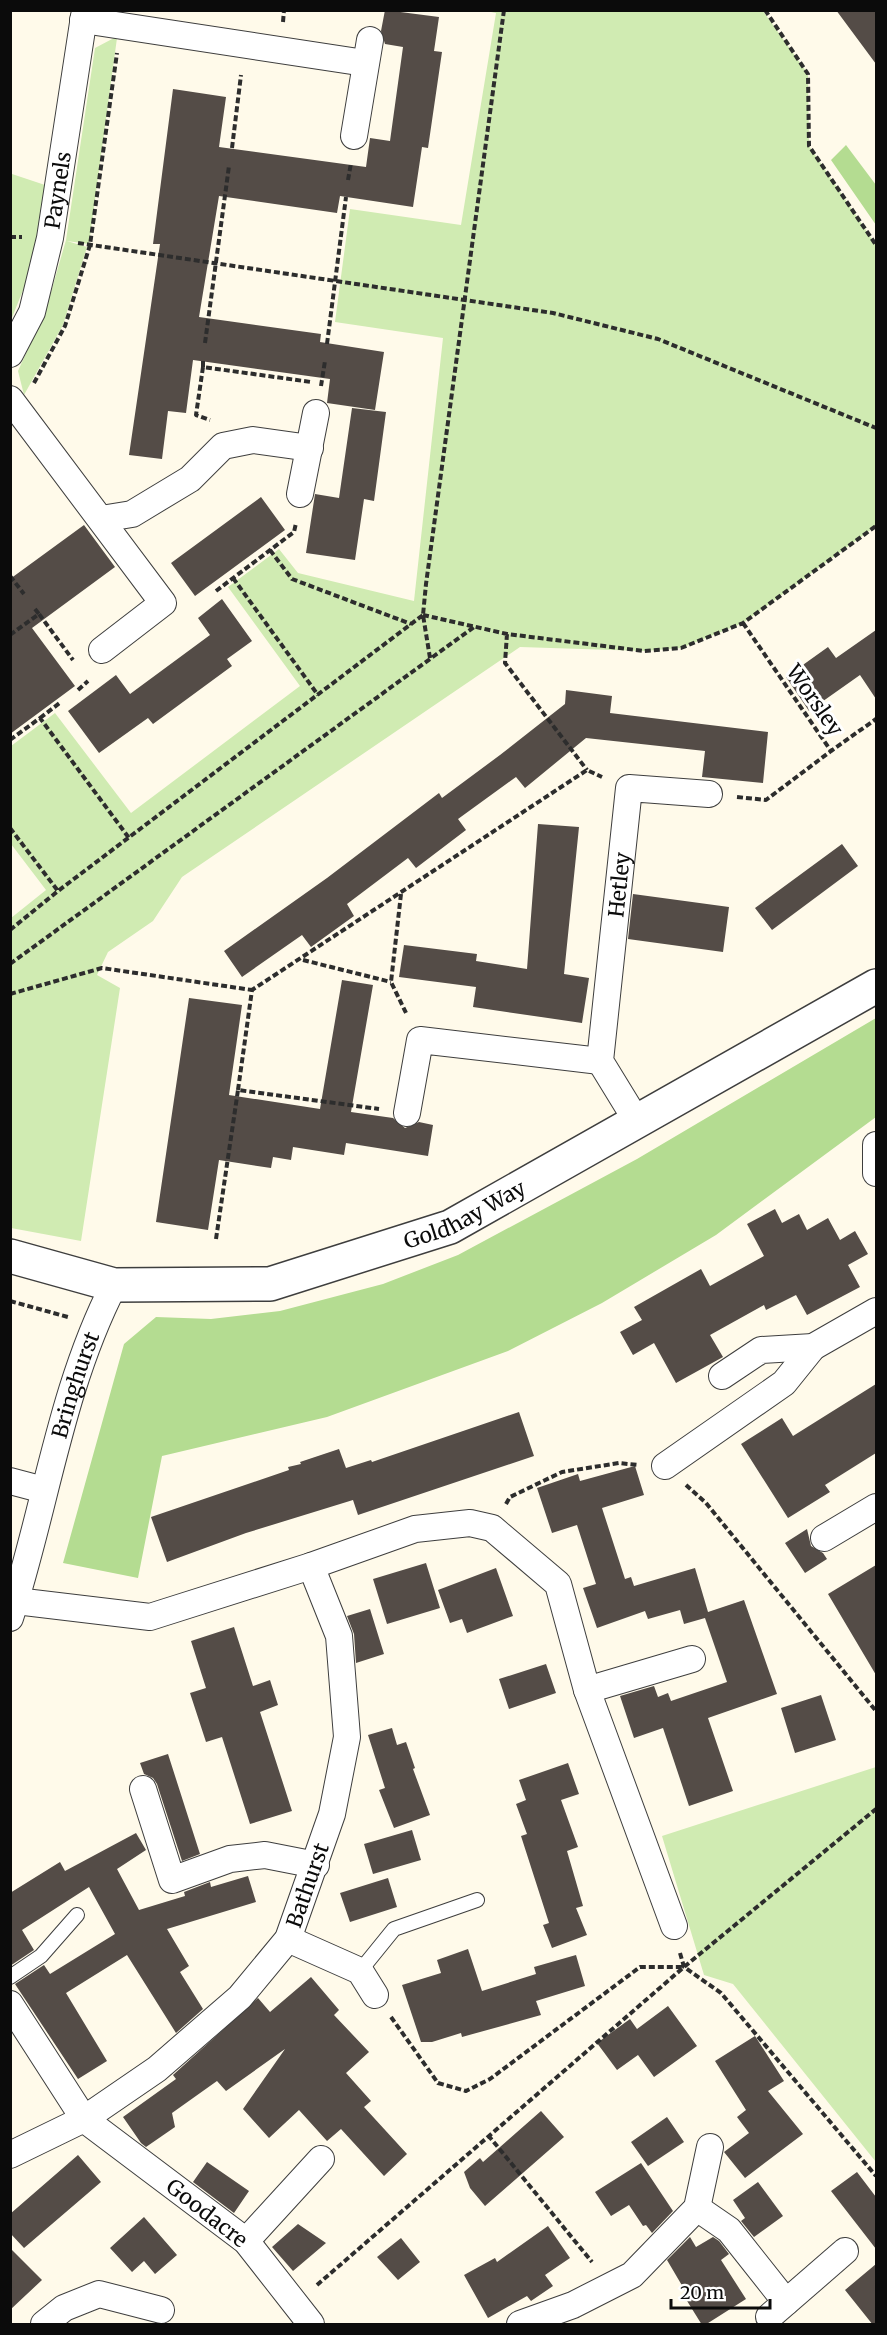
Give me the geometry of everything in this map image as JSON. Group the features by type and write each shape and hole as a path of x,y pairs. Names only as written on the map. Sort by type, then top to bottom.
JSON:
{"street":[{"name":"Paynels","path":"10,354 32,312 50,238 84,15 121,26 244,45 368,52 354,136"},
{"path":"10,399 164,603 102,650"},
{"path":"300,494 316,413"},
{"path":"101,519 132,514 190,479 223,446 253,440 310,448"},
{"path":"629,788 709,794"},
{"name":"Hetley","path":"600,1061 629,788"},
{"name":"Goldhay Way","path":"10,1256 114,1285 270,1284 450,1227 876,987"},
{"path":"407,1113 420,1040 600,1061 638,1123"},
{"path":"876,1145 876,1173"},
{"name":"Bringhurst","path":"13,1609 68,1403 94,1324 114,1285"},
{"path":"665,1466 784,1383 813,1347 876,1311"},
{"path":"722,1376 761,1350 813,1347"},
{"path":"10,1481 44,1490"},
{"path":"824,1538 876,1507"},
{"path":"13,1609 150,1617 311,1566 415,1529 470,1523 492,1528 558,1584 587,1690 674,1926"},
{"name":"Bathurst","path":"84,2119 157,2069 240,1996 288,1939 333,1814 347,1737 339,1636 311,1566"},
{"path":"587,1690 692,1659"},
{"path":"143,1789 172,1880 230,1859 254,1856 265,1855 315,1865"},
{"path":"288,1939 360,1971 375,1995"},
{"name":"Goodacre","path":"10,2004 84,2119 246,2241 311,2325"},
{"path":"10,2154 84,2119"},
{"path":"520,2325 573,2305 632,2275 698,2208 710,2147"},
{"path":"246,2241 321,2159"},
{"path":"698,2208 729,2230 778,2309 845,2251"},
{"path":"44,2325 64,2308 99,2294 161,2310"}],"lane":[{"path":"360,1971 394,1929 477,1900"},
{"path":"10,1977 41,1956 77,1915"}],"path":[{"path":"430,658 423,615 504,10"},
{"path":"765,10 808,74 809,146 876,245"},
{"path":"33,385 65,326 90,245 121,26"},
{"path":"232,148 244,45"},
{"path":"205,343 229,166"},
{"path":"327,344 346,197"},
{"path":"74,242 553,313 658,339 876,428"},
{"path":"204,465 210,418 196,416 203,364 321,384"},
{"path":"423,615 507,634 644,651 681,648 742,623 876,526"},
{"path":"216,591 294,532"},
{"path":"270,550 292,579 411,624"},
{"path":"10,576 24,594"},
{"path":"233,578 318,695"},
{"path":"35,609 74,662"},
{"path":"10,634 39,614"},
{"path":"10,930 58,891 423,615"},
{"name":"Worsley","path":"742,623 831,751 876,718"},
{"path":"10,964 474,627"},
{"path":"507,634 505,663 587,770 629,788"},
{"path":"81,671 88,681"},
{"path":"78,690 95,675"},
{"path":"10,740 61,702"},
{"path":"40,718 129,838"},
{"path":"709,794 766,800 831,751"},
{"path":"10,994 102,968 252,990 303,960 587,770"},
{"path":"10,828 58,891"},
{"path":"401,894 391,982 420,1040"},
{"path":"303,960 391,982"},
{"path":"216,1239 252,990"},
{"path":"238,1090 407,1113"},
{"path":"10,1301 94,1324"},
{"path":"492,1528 510,1497 562,1472 619,1463 665,1466 706,1503 876,1711"},
{"path":"295,2305 684,1967 876,1809"},
{"path":"674,1926 684,1967"},
{"path":"375,1995 438,2083 466,2091 490,2079 640,1967 684,1967 721,1993 876,2176"},
{"path":"488,2135 611,2286"}],"green space":[{"path":"486,11 763,11 808,74 809,146 876,245 876,526 743,623 681,648 644,651 520,647 182,877 153,921 108,952 97,975 120,988 81,1241 11,1228 11,918 46,890 11,844 11,746 55,713 131,813 300,686 228,587 279,549 298,573 414,601 443,338 335,322 350,209 461,225 496,13"},
{"path":"117,38 89,244 67,241 87,247 63,325 24,395 18,371 47,306 66,240 95,48"},
{"path":"846,145 876,185 876,225 831,160"},
{"path":"10,163 12,174 45,185 32,268 11,320"},
{"path":"876,1018 876,1117 716,1235 602,1303 508,1351 327,1417 162,1456 138,1578 63,1563 124,1344 156,1317 211,1319 280,1311 383,1284 458,1255 637,1159"},
{"path":"876,1767 876,2162 733,1984 704,1975 662,1836"}],"building":[{"path":"385,10 439,17 434,51 442,52 428,148 422,147 413,207 340,196 337,213 219,196 199,317 321,334 320,342 384,352 375,410 327,403 330,379 193,360 186,413 168,411 162,459 129,455 160,244 153,244 173,89 226,97 219,147 366,167 370,138 390,141 403,47 385,44 381,31"},
{"path":"836,10 876,10 876,64"},
{"path":"352,408 386,412 374,501 364,499 355,560 306,553 315,494 339,498"},
{"path":"261,497 285,530 195,596 171,563"},
{"path":"84,525 115,567 32,628 75,686 10,734 10,579"},
{"path":"222,599 252,641 227,659 232,666 153,724 148,718 99,753 68,711 116,675 130,694 210,635 198,618"},
{"path":"876,630 876,699 860,675 809,711 786,677 828,647 836,658"},
{"path":"566,690 612,696 610,713 768,732 763,783 702,777 705,751 586,738 525,788 516,777 458,819 466,830 416,868 408,858 347,904 354,916 311,947 302,935 242,977 224,951 327,878 439,793 442,798 500,755 565,704"},
{"path":"538,824 579,827 564,974 589,978 582,1023 473,1007 476,987 399,977 404,945 477,954 476,961 527,969"},
{"path":"842,844 858,866 772,930 755,908"},
{"path":"633,894 729,907 723,952 628,939"},
{"path":"342,980 373,985 351,1112 393,1118 405,1128 419,1122 433,1125 428,1156 346,1143 344,1155 293,1147 291,1160 273,1157 271,1168 219,1160 208,1230 156,1222 189,998 242,1005 229,1095 320,1109"},
{"path":"775,1209 782,1223 799,1214 807,1230 828,1218 840,1240 855,1231 868,1254 848,1265 860,1287 807,1315 796,1295 766,1310 764,1305 710,1335 723,1357 676,1383 654,1343 633,1355 620,1332 642,1320 634,1307 701,1269 710,1286 764,1256 747,1224"},
{"path":"876,1384 876,1453 825,1485 830,1492 788,1518 741,1444 782,1418 793,1436"},
{"path":"519,1412 534,1456 358,1515 353,1500 246,1533 167,1562 151,1517 289,1470 288,1467 339,1449 346,1468 371,1460 372,1462"},
{"path":"635,1466 644,1495 602,1508 625,1579 631,1577 634,1586 695,1568 708,1612 744,1600 777,1694 708,1718 733,1791 689,1806 663,1728 634,1738 620,1696 654,1686 658,1697 668,1693 671,1701 727,1682 705,1618 684,1624 680,1610 648,1619 645,1611 597,1628 583,1588 596,1584 577,1525 552,1533 537,1488 578,1474 580,1481"},
{"path":"807,1529 811,1546 823,1553 827,1559 805,1573 785,1543"},
{"path":"426,1563 440,1608 387,1624 373,1579"},
{"path":"876,1565 876,1675 828,1594"},
{"path":"496,1568 513,1616 467,1633 462,1619 450,1623 438,1590"},
{"path":"370,1609 384,1654 356,1663 354,1634 347,1616"},
{"path":"234,1627 253,1686 270,1680 278,1705 260,1712 292,1811 250,1824 222,1737 206,1742 190,1693 206,1688 191,1641"},
{"path":"546,1664 556,1693 509,1709 499,1679"},
{"path":"821,1695 836,1740 795,1753 781,1708"},
{"path":"392,1728 397,1745 406,1742 430,1815 394,1828 379,1790 385,1788 368,1735"},
{"path":"168,1754 200,1854 182,1861 157,1784 153,1778 144,1774 140,1763"},
{"path":"568,1763 579,1794 561,1800 578,1847 567,1851 583,1906 576,1908 587,1935 552,1948 543,1925 549,1923 521,1836 527,1834 516,1804 526,1800 519,1780"},
{"path":"412,1830 421,1860 373,1874 364,1844"},
{"path":"136,1833 146,1850 117,1869 139,1910 185,1896 184,1892 210,1882 211,1887 248,1876 256,1902 167,1929 189,1966 180,1972 203,2009 176,2033 127,1955 66,1993 107,2061 78,2079 15,1984 44,1965 50,1974 115,1934 89,1887 22,1930 34,1950 10,1966 10,1893 60,1862 65,1871"},
{"path":"388,1878 397,1907 350,1922 340,1893"},
{"path":"468,1949 482,1991 536,1974 534,1967 576,1955 585,1986 536,2001 541,2015 462,2037 461,2033 432,2042 421,2042 402,1985 441,1973 437,1960"},
{"path":"311,1977 339,2010 334,2015 369,2052 346,2073 371,2101 364,2107 407,2154 384,2176 341,2129 327,2141 299,2110 269,2138 243,2109 285,2049 226,2091 217,2081 172,2113 175,2127 146,2147 141,2143 123,2117 176,2079 173,2075 258,1998 270,2012"},
{"path":"668,2006 697,2046 654,2077 638,2055 617,2070 597,2043 630,2019 637,2029"},
{"path":"755,2036 784,2081 768,2091 803,2134 745,2178 724,2152 749,2133 737,2117 746,2110 715,2061"},
{"path":"541,2111 564,2137 485,2206 470,2188 464,2172 480,2158 483,2162"},
{"path":"667,2117 684,2142 648,2166 631,2142"},
{"path":"78,2155 101,2182 24,2248 10,2233 10,2214"},
{"path":"207,2162 249,2191 234,2213 193,2182"},
{"path":"641,2163 673,2211 652,2233 646,2225 643,2226 629,2205 611,2216 595,2192"},
{"path":"857,2172 876,2197 876,2249 831,2191"},
{"path":"758,2182 783,2216 754,2237 741,2221 745,2218 733,2200"},
{"path":"144,2217 177,2255 155,2274 144,2261 132,2272 110,2248"},
{"path":"298,2224 326,2243 293,2271 272,2247"},
{"path":"548,2226 570,2258 545,2275 553,2286 531,2301 527,2296 488,2318 464,2275 495,2258 497,2262"},
{"path":"690,2237 696,2247 713,2237 719,2241 729,2254 721,2260 746,2299 705,2325 702,2325 684,2296 687,2294 667,2260"},
{"path":"401,2238 420,2262 398,2280 377,2257"},
{"path":"10,2248 42,2280 10,2310"},
{"path":"876,2264 876,2325 873,2325 845,2290"}]}
